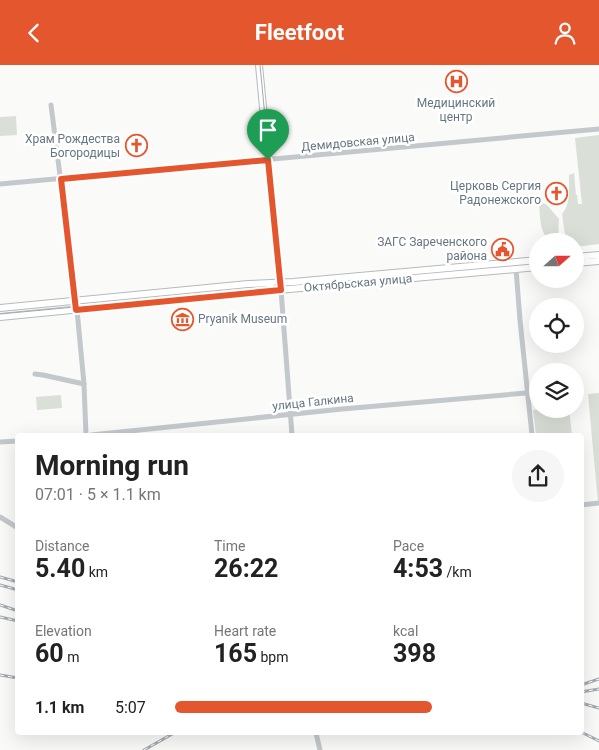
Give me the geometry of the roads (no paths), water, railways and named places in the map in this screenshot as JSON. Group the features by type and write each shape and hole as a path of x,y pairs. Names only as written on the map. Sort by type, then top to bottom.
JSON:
{"main road":[{"path":"259,65 280,287"},
{"path":"584,256 599,255"},
{"name":"Октябрьская улица","path":"0,317 529,261"},
{"path":"584,262 599,261"},
{"name":"Октябрьская улица","path":"0,308 248,284 280,287 529,268"},
{"path":"76,301 76,310"}],"street":[{"path":"51,105 76,301"},
{"name":"Демидовская улица","path":"0,184 599,129"},
{"path":"516,269 532,433"},
{"path":"280,287 292,433"},
{"path":"76,310 84,384 86,433"},
{"path":"35,374 84,384"},
{"name":"улица Галкина","path":"110,433 442,400 528,394"},
{"path":"0,442 15,441"},
{"path":"584,505 599,503"},
{"path":"0,517 15,526"},
{"path":"316,735 320,750"}],"tram line":[{"path":"0,314 267,289 275,285 280,272 260,65"}],"railway":[{"path":"0,577 15,581"},
{"path":"0,585 15,589"},
{"path":"0,605 15,610"},
{"path":"0,617 15,620"},
{"path":"0,675 15,678"},
{"path":"584,684 599,679"},
{"path":"584,692 599,689"},
{"path":"584,704 599,708"},
{"path":"584,734 599,741"},
{"path":"144,750 170,735"}],"place":[{"name":"Медицинский центр","path":"456,82"},
{"name":"Храм Рождества Богородицы","path":"136,146"},
{"name":"Церковь Сергия Радонежского","path":"557,193"},
{"name":"ЗАГС Зареченского района","path":"503,249"},
{"name":"Pryanik Museum","path":"182,319"}]}
